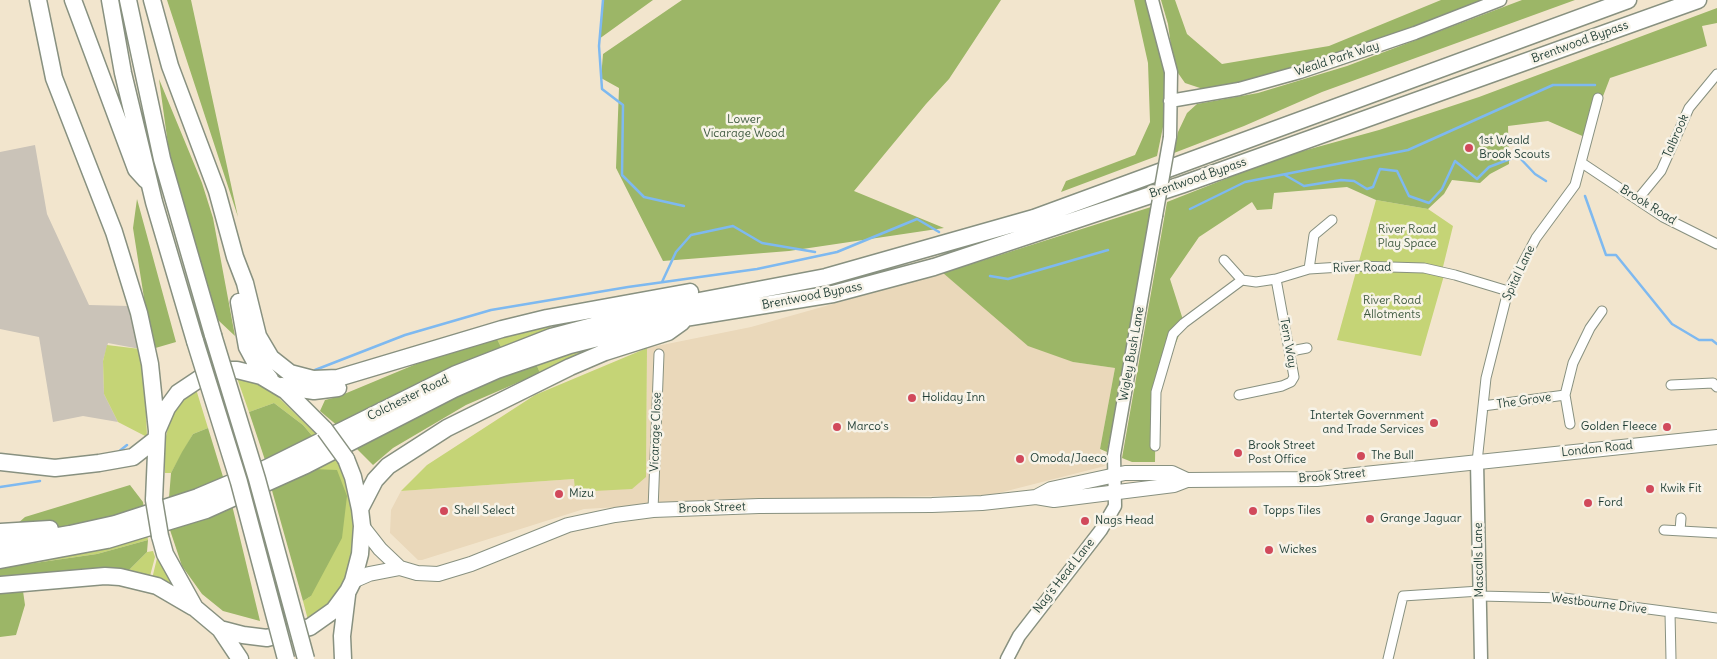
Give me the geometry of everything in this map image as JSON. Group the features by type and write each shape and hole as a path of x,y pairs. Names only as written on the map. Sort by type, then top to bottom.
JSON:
{"highway":[{"path":"38,0 54,78 114,232 138,313 150,364 156,435 154,500 160,536 165,554 195,608"},
{"path":"73,0 136,169 151,185"},
{"path":"110,0 123,73 151,185 194,341 239,482 286,659"},
{"path":"128,0 164,167 257,479 306,659"},
{"path":"152,0 173,74 217,191 235,257 245,283 258,336 266,352 283,368 305,378 330,380 511,327 646,299 763,281 826,277"},
{"name":"Brentwood Bypass","path":"826,277 1034,218 1628,0"},
{"name":"Brentwood Bypass","path":"688,318 833,294 934,267 1181,185 1698,0"},
{"path":"235,257 241,320 247,347 254,360 276,384 325,430 346,459 353,477 362,526 360,554 350,586 342,629 343,659"},
{"name":"Colchester Road","path":"0,546 70,534 144,515 198,497 250,475 456,374 551,337 658,309 826,277"},
{"path":"360,509 375,480 388,466 447,428 570,367 605,352 668,332 688,318"},
{"name":"Colchester Road","path":"0,560 107,540 206,510 299,468 415,408 497,370 598,337 688,318"},
{"path":"0,462 55,468 100,464 133,457 156,435 167,408 178,393 189,384 206,375 225,370 250,372 276,384 314,391 332,389 353,383 401,360"},
{"path":"0,532 69,527 144,515"},
{"path":"0,585 120,576 157,586 195,608 220,629 240,659"},
{"path":"220,629 255,637 290,634 310,627 325,618 350,586"}],"main road":[{"name":"London Road","path":"1477,462 1717,437"},
{"name":"Brook Street","path":"1036,496 1054,500 1174,485 1187,480 1317,479 1477,462"},
{"name":"Brook Street","path":"350,586 369,574 400,568 429,575 452,571 568,525 615,515 653,510 759,506 982,503 1036,496 1051,489 1125,473 1172,474 1187,480"},
{"name":"Brook Street","path":"362,526 380,550 400,568"}],"street":[{"path":"1152,0 1171,72 1170,101"},
{"name":"Weald Park Way","path":"1170,101 1239,89 1300,72 1415,33 1500,0"},
{"name":"Talbrook","path":"1638,199 1661,172 1689,108 1717,74"},
{"name":"Spital Lane","path":"1477,462 1483,406 1493,344 1508,291 1536,238 1575,185 1598,98"},
{"name":"Wigley Bush Lane","path":"1115,492 1114,449 1170,137 1170,101"},
{"name":"Brook Road","path":"1582,163 1663,217 1717,244"},
{"path":"1309,269 1314,235 1332,220"},
{"path":"1155,446 1156,392 1173,334 1184,323 1242,280 1224,260"},
{"name":"River Road","path":"1242,280 1256,282 1276,279 1309,269 1357,266 1424,268 1455,274 1508,291"},
{"name":"Tern Way","path":"1239,395 1291,382 1294,378 1291,351 1276,279"},
{"path":"1570,424 1565,395 1578,348 1602,311"},
{"path":"1291,351 1307,348"},
{"name":"Vicarage Close","path":"653,510 659,354"},
{"path":"1671,385 1713,382 1717,387"},
{"name":"The Grove","path":"1483,406 1565,395"},
{"name":"Mascalls Lane","path":"1477,462 1481,659"},
{"name":"Nag's Head Lane","path":"1007,659 1019,636 1112,513 1115,506 1115,492"},
{"path":"1680,530 1681,518"},
{"path":"1664,530 1717,533"},
{"name":"Westbourne Drive","path":"1388,659 1403,596 1480,593 1564,598 1717,618"},
{"path":"1670,613 1671,659"}],"shaded area":[{"path":"35,145 47,214 89,305 129,306 140,349 108,343 103,361 104,394 118,422 83,416 53,422 39,337 0,329 0,152"},
{"path":"943,273 973,297 1073,362 1115,368 1100,449 1105,466 991,495 742,500 584,509 422,560 418,560 390,533 391,510 401,491 574,479 575,492 646,477 647,348 751,327"}],"green space":[{"path":"167,0 191,0 238,217"},
{"path":"603,0 653,0 599,39"},
{"name":"Lower Vicarage Wood","path":"682,0 1001,0 949,79 854,191 944,228 789,251 663,261 616,168 619,88 601,78 603,54"},
{"path":"1134,0 1147,0 1162,53 1166,79 1164,122 1157,156 1061,192 1066,181 1135,155 1150,122 1148,63"},
{"path":"1161,0 1175,0 1187,34 1222,64 1329,46 1441,0 1488,0 1268,78 1206,90 1185,83 1178,73"},
{"path":"1522,0 1575,0 1322,92 1244,126 1174,153 1178,132 1187,113 1197,104 1258,93 1347,66"},
{"path":"1717,8 1717,23 1702,26 1707,46 1610,78 1587,138 1548,121 1508,126 1509,164 1490,174 1480,183 1452,180 1444,194 1428,209 1376,200 1347,187 1274,193 1272,209 1257,210 1252,202 1199,237 1170,279 1184,323 1156,392 1155,462 1132,462 1122,458 1167,202 1281,157 1379,130 1479,97"},
{"path":"159,79 202,183 213,218 235,336 218,320 169,152"},
{"path":"137,199 176,342 152,349 133,228"},
{"path":"1376,200 1428,209 1453,226 1442,271 1445,272 1421,356 1337,340"},
{"path":"1151,207 1127,356 1107,452 1100,449 1115,368 1073,362 1028,346 943,273"},
{"path":"549,324 551,330 501,347 496,337"},
{"path":"496,337 501,347 406,389 339,427 320,411 325,400 337,397 445,352"},
{"path":"603,344 540,373 535,361"},
{"path":"107,345 140,349 145,386 147,437 118,422 104,394 103,361"},
{"path":"647,348 646,477 632,489 575,492 574,479 401,491 427,465 535,395"},
{"path":"535,361 540,373 466,405 393,448 373,465 353,445 430,406"},
{"path":"237,378 256,383 274,393 317,435 314,438 303,425 274,403 249,412"},
{"path":"196,389 208,428 193,434 171,473 165,473 164,445 171,415 187,395"},
{"path":"274,403 303,425 314,438 265,460 249,412"},
{"path":"208,428 224,480 169,498 171,473 182,452 193,434"},
{"path":"334,457 338,462 352,498 355,551 346,579 332,601 308,620 303,601 311,596 312,469"},
{"path":"312,469 337,470 347,496 342,538 311,596 303,601 271,487"},
{"path":"130,485 143,502 144,509 42,532 17,524 25,517"},
{"path":"232,505 260,621 223,611 202,594 182,566 169,527"},
{"path":"147,534 148,540 97,554 0,568 0,564"},
{"path":"148,540 147,552 129,570 97,570 0,580 0,568 97,554"},
{"path":"153,551 155,557 150,576 129,570 147,552"},
{"path":"158,554 174,589 152,579"},
{"path":"0,591 23,591 25,605 16,635 0,637"}],"waterway":[{"path":"603,0 599,46 602,89 623,105 622,175 644,197 684,206"},
{"path":"1190,209 1245,182 1408,150 1553,85 1595,85"},
{"path":"1285,175 1304,186 1341,180 1354,181 1367,189 1373,187 1380,169 1397,171 1409,196 1429,203 1442,189 1455,161 1477,179 1489,167 1518,156 1535,174 1546,181"},
{"path":"1585,196 1606,255 1616,255 1672,324 1699,340 1712,340 1717,344"},
{"path":"315,370 405,335 491,310 628,287 757,269 837,252 917,219 939,232"},
{"path":"662,282 676,252 691,235 733,226 762,243 815,252"},
{"path":"990,276 1008,279 1108,250"},
{"path":"117,453 127,445"},
{"path":"0,487 40,481"}],"place":[{"name":"1st Weald Brook Scouts","path":"1469,148"},
{"name":"Holiday Inn","path":"912,398"},
{"name":"Intertek Government and Trade Services","path":"1434,423"},
{"name":"Marco's","path":"837,427"},
{"name":"Golden Fleece","path":"1667,427"},
{"name":"Brook Street Post Office","path":"1238,453"},
{"name":"The Bull","path":"1361,456"},
{"name":"Omoda/Jaeco","path":"1020,459"},
{"name":"Kwik Fit","path":"1650,489"},
{"name":"Mizu","path":"559,494"},
{"name":"Ford","path":"1588,503"},
{"name":"Shell Select","path":"444,511"},
{"name":"Topps Tiles","path":"1253,511"},
{"name":"Grange Jaguar","path":"1370,519"},
{"name":"Nags Head","path":"1085,521"},
{"name":"Wickes","path":"1269,550"}],"park label":[{"name":"River Road Play Space","path":"1407,237"},
{"name":"River Road Allotments","path":"1392,308"}]}
